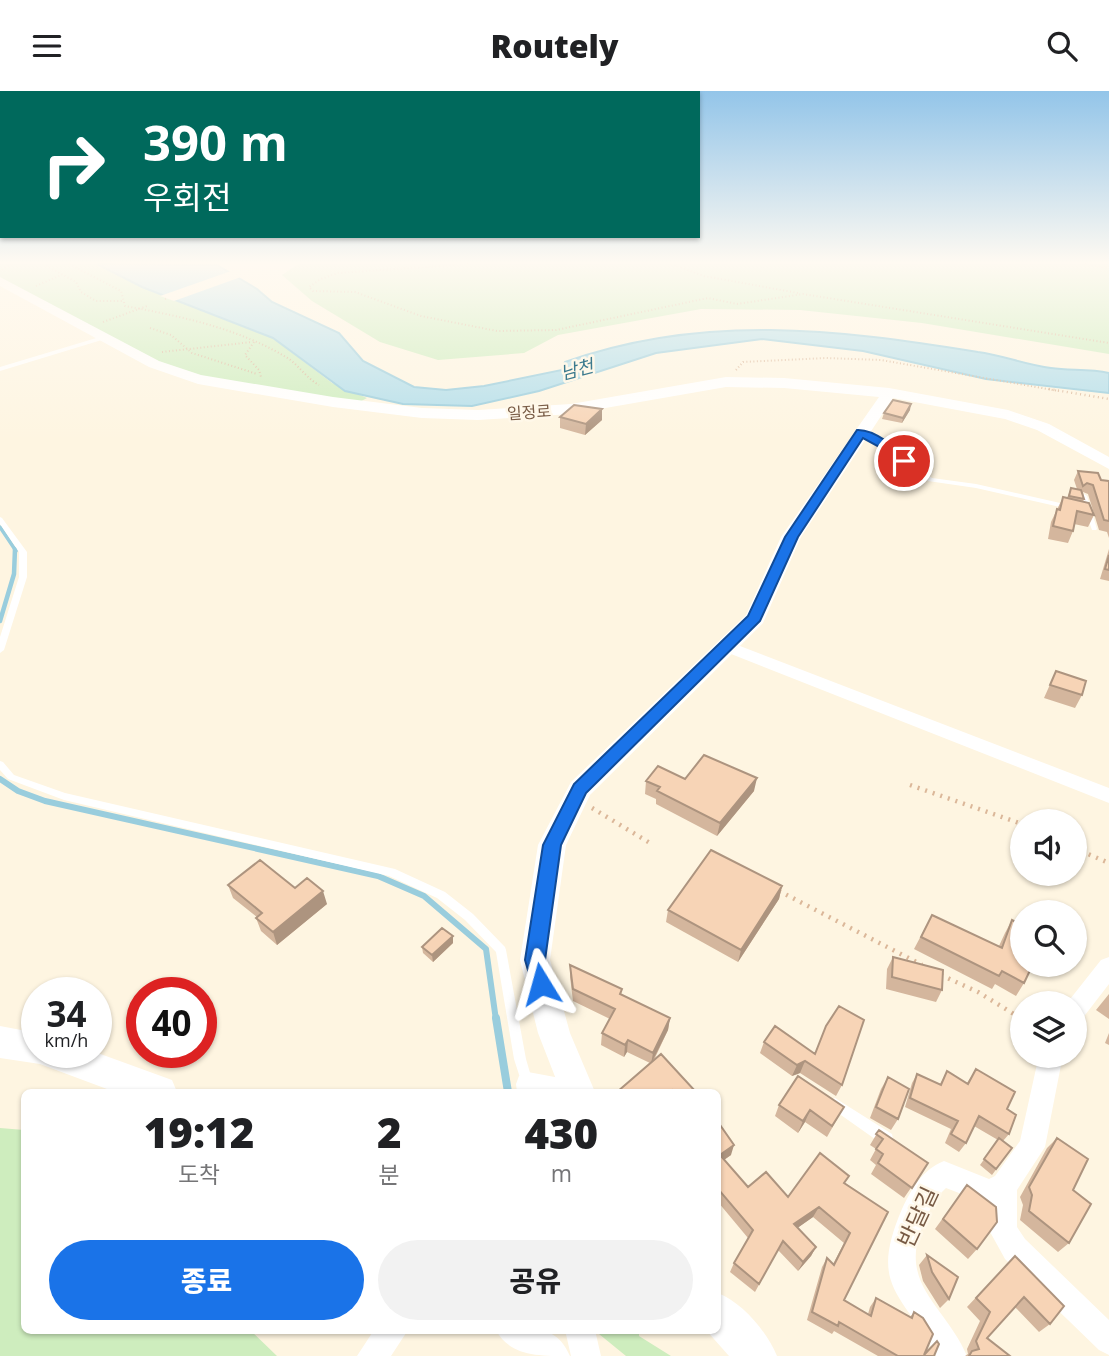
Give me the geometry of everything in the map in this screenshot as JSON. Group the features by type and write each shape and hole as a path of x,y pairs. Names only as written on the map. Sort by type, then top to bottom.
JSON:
{"street":[{"name":"일정로","path":"78,323 154,364 198,379 355,405 422,413 531,412 613,403 726,382 784,383 889,393 1009,415 1044,427 1109,464"},
{"path":"577,1089 554,1033 535,960 552,845 580,789 755,618 791,537 889,393"},
{"path":"727,646 1109,796"},
{"path":"1087,995 1109,967"},
{"path":"0,1042 21,1046"},
{"path":"95,1068 152,1089"},
{"path":"1048,1068 1032,1147 1004,1186 1003,1230 1015,1249 1109,1341"},
{"name":"반달길","path":"952,1356 901,1278 900,1256 909,1224 936,1173 965,1180 989,1192 1004,1186"},
{"path":"721,1316 756,1356"},
{"path":"372,1356 390,1334"},
{"path":"521,1334 550,1356"},
{"path":"581,1334 586,1356"}],"lane":[{"path":"0,369 103,338"},
{"path":"861,433 889,448 930,480 976,486 1089,512"},
{"path":"1084,496 1094,529"},
{"path":"0,519 23,552 23,577 0,650"},
{"path":"0,765 12,777 64,796 391,872 441,895 470,917 501,950 520,1059 529,1088"},
{"path":"822,1096 904,1150"}],"path":[{"path":"87,328 101,323"},
{"path":"205,323 288,358 308,379 355,405"},
{"path":"457,323 497,331 556,330 589,323"},
{"path":"984,323 1109,343"},
{"path":"150,328 171,335 186,349 221,364 269,377"},
{"path":"160,352 254,342"},
{"path":"254,342 245,355 260,375"},
{"path":"726,382 743,362 826,358 881,360 1109,399"},
{"path":"256,384 260,375"},
{"path":"910,785 1010,820"},
{"path":"575,797 650,843"},
{"path":"1087,854 1109,863"},
{"path":"778,890 926,967"},
{"path":"937,973 978,992 1010,1012"}],"green space":[{"path":"78,323 235,323 273,338 332,383 367,398 354,405 198,379 154,364"},
{"path":"349,323 624,323 558,335 524,353 438,360 380,342"},
{"path":"922,323 1109,323 1109,354"},
{"path":"0,1128 21,1130 21,1334 254,1334 277,1356 0,1356"},
{"path":"599,1334 639,1334 671,1356 626,1356"}],"water":[{"name":"남천","path":"235,323 317,323 339,333 363,361 414,387 446,390 484,386 562,370 565,362 616,347 668,337 719,331 822,332 987,353 1051,368 1102,371 1109,373 1109,393 986,379 863,351 762,339 656,353 539,391 472,406 403,404 345,391 273,338"}],"building":[{"path":"893,400 911,404 903,418 884,413"},
{"path":"574,405 602,409 586,424 560,417"},
{"path":"1078,471 1098,473 1101,480 1109,481 1109,521 1104,520 1093,485 1087,483 1083,486"},
{"path":"1071,488 1081,490 1084,499 1069,496"},
{"path":"1063,497 1089,503 1094,515 1077,511 1073,531 1053,526"},
{"path":"1056,671 1086,681 1082,695 1050,685"},
{"path":"704,755 757,778 720,823 657,791 660,787 646,781 658,766 685,779"},
{"path":"711,850 782,886 741,950 668,910"},
{"path":"260,860 295,888 307,878 323,891 273,932 256,918 262,913 228,885"},
{"path":"932,915 1002,948 1010,926 1010,975 1002,971 999,976 921,937"},
{"path":"442,928 453,936 432,955 422,947"},
{"path":"893,957 943,970 942,990 892,977"},
{"path":"570,965 622,989 620,994 670,1018 653,1053 628,1040 625,1045 602,1033 615,1009 573,989"},
{"path":"1013,977 1027,977 1024,983"},
{"path":"839,1006 864,1020 842,1085 805,1061 797,1065 764,1042 775,1026 815,1054 826,1026"},
{"path":"661,1054 693,1089 620,1089"},
{"path":"976,1069 1015,1092 1007,1109 1016,1115 1009,1134 979,1116 966,1143 951,1134 958,1121 910,1098 917,1074 941,1085 947,1071 968,1084"},
{"path":"798,1076 844,1107 832,1126 810,1110 803,1121 779,1105"},
{"path":"888,1077 909,1089 898,1119 876,1107"},
{"path":"721,1126 734,1145 721,1154"},
{"path":"879,1130 928,1163 912,1188 878,1163 883,1154 876,1149 883,1139 876,1134"},
{"path":"999,1138 1012,1148 996,1169 984,1159"},
{"path":"1057,1138 1088,1159 1073,1190 1091,1204 1069,1243 1029,1211 1032,1195 1029,1187"},
{"path":"820,1153 849,1176 844,1183 888,1212 844,1300 871,1316 876,1298 912,1318 914,1312 923,1318 933,1334 924,1355 937,1341 939,1344 934,1356 898,1356 839,1322 838,1326 812,1312 827,1258 834,1265 850,1233 819,1207 794,1224 816,1247 803,1262 783,1241 759,1284 734,1263 753,1230 721,1193 721,1156 748,1187 766,1172 788,1197"},
{"path":"967,1185 996,1207 997,1222 977,1249 943,1219"},
{"path":"927,1255 958,1277 949,1299 932,1272"},
{"path":"1015,1256 1064,1306 1050,1324 1024,1297 987,1338 1010,1356 969,1356 972,1351 979,1349 976,1341 990,1312 976,1298"}],"waterway":[{"path":"0,527 15,549"},
{"path":"0,621 14,574 15,549"},
{"path":"0,779 18,791 45,801 378,876 424,896 486,949 496,1020"},
{"path":"496,1018 508,1089"}],"route":[{"path":"541,984 535,960 552,845 580,789 755,618 791,537 861,433 889,448 904,461"}]}
